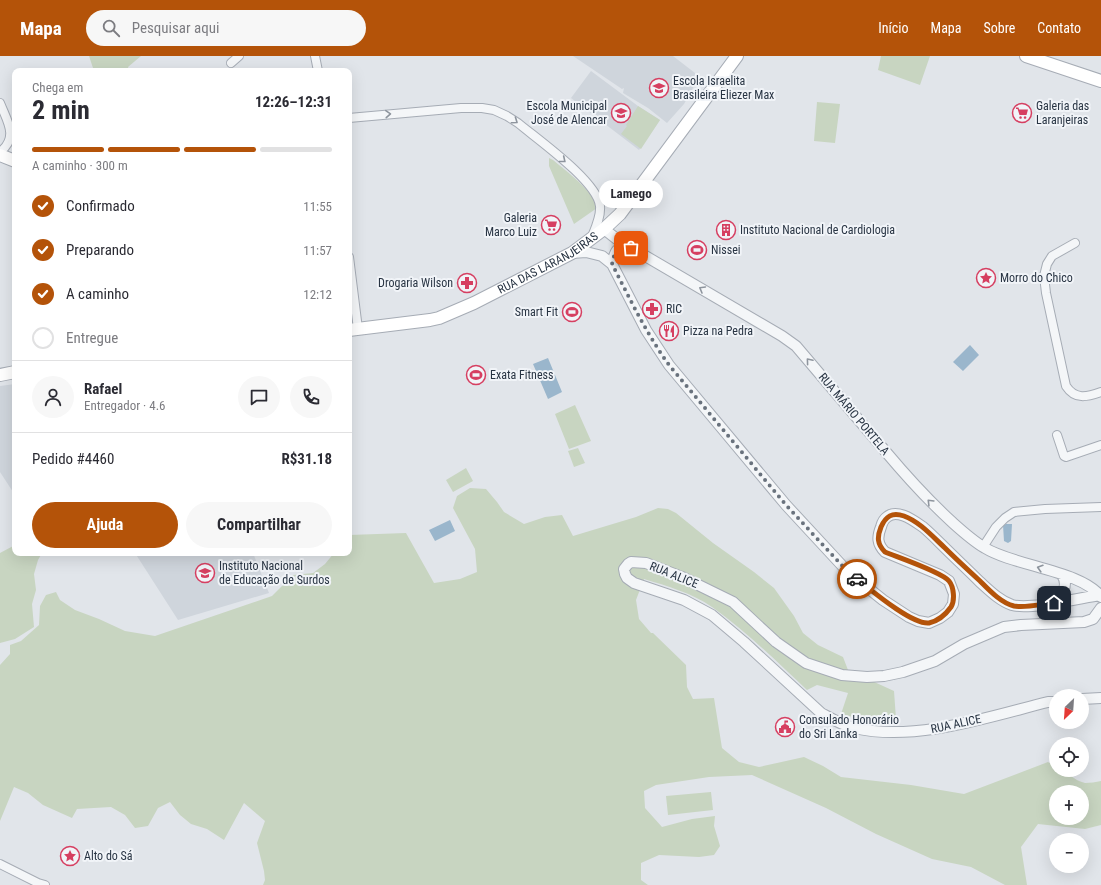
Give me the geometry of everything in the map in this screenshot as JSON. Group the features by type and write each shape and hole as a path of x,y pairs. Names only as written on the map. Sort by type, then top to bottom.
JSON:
{"main road":[{"name":"RUA DAS LARANJEIRAS","path":"354,330 439,318 474,303 572,253 604,229 620,214 737,56"},
{"path":"1026,56 1101,81"},
{"path":"0,154 12,160"},
{"path":"0,375 12,373"}],"street":[{"path":"231,63 239,56"},
{"path":"315,56 317,68"},
{"path":"0,102 11,132 7,144 0,154"},
{"path":"352,118 482,108 494,110 508,116 579,173 592,188 600,206 599,217 591,239"},
{"name":"RUA MÁRIO PORTELA","path":"604,229 631,248 782,336 796,346 932,504 963,532 983,547 1006,558 1076,579 1095,590 1101,596"},
{"path":"1075,243 1052,256 1047,264 1044,276 1046,293 1066,386 1077,396 1084,397 1101,392"},
{"path":"612,264 618,248 622,246 631,248"},
{"path":"572,253 586,252 602,256 612,264 646,330 669,365 786,505 848,572 883,600 909,617 918,621 929,623 940,618 948,612 953,604 954,594 949,581 940,575 885,552 880,546 877,540 878,533 888,516 895,514 905,516 924,528 990,591 1014,606 1054,603 1101,596"},
{"path":"352,302 354,330"},
{"path":"1057,435 1064,456 1066,457 1101,445"},
{"path":"983,547 996,526 1014,512 1044,509 1101,508"},
{"name":"RUA ALICE","path":"1049,702 935,730 899,732 868,731 853,728 836,722 822,713 712,615 684,600 634,583 627,578 624,569 632,562 646,563 682,577 734,602 776,642 806,663 842,675 860,676 903,672 935,661 964,644 1004,627 1084,622 1093,619 1101,608"},
{"path":"1054,603 1059,599 1065,588 1064,578 1062,575"},
{"path":"1089,699 1101,698"},
{"path":"0,864 45,885"}],"shaded area":[{"name":"Escola Israelita Brasileira Eliezer Max","path":"573,56 673,56 695,73 694,86 684,104 667,123 648,108 623,93 624,88 622,89"},
{"name":"Escola Municipal José de Alencar","path":"591,71 638,106 660,120 639,150 571,98"},
{"path":"12,384 12,490 0,472 0,386"},
{"name":"Instituto Nacional de Educação de Surdos","path":"137,556 254,556 269,593 178,620"}],"green space":[{"path":"89,56 141,56 128,68 93,68"},
{"path":"881,56 930,56 920,85 878,70"},
{"path":"817,102 840,104 835,143 814,141"},
{"path":"638,106 660,120 641,149 621,134"},
{"path":"549,158 579,182 595,201 597,208 574,224 549,166"},
{"path":"575,405 591,441 569,449 555,414"},
{"path":"578,448 585,463 574,467 568,451"},
{"path":"466,468 473,481 453,492 446,480"},
{"path":"470,488 486,489 504,512 524,524 545,517 562,515 573,536 636,517 658,508 668,509 676,513 713,543 774,588 794,616 803,633 818,645 843,657 848,670 894,691 896,719 861,719 841,714 848,693 817,685 807,690 749,636 712,607 688,594 644,579 636,600 639,619 651,633 653,633 686,665 687,687 693,699 714,698 722,748 739,762 759,767 804,757 841,777 911,785 964,794 1048,762 1049,777 1072,777 1085,783 1101,781 1101,825 1085,829 1038,824 1021,847 1027,885 1005,885 971,867 932,859 876,834 826,808 752,775 709,777 656,785 644,791 645,808 662,827 692,819 715,816 714,826 720,846 714,855 699,857 659,855 641,863 641,880 648,885 263,885 265,880 264,871 257,843 265,821 244,803 224,840 207,829 191,824 180,815 170,802 158,808 148,826 135,828 125,815 111,807 77,809 72,818 43,805 28,793 14,787 0,821 0,665 10,654 10,645 21,641 39,625 40,606 46,595 56,592 60,600 75,610 125,631 155,636 272,596 293,575 313,573 325,564 332,556 352,556 352,535 406,533 434,583 460,579 477,572 475,549 453,508 457,496"},
{"path":"12,547 12,556 40,556 34,574 36,590 32,604 34,627 15,639 0,643 0,553"},
{"path":"711,792 713,810 668,815 666,796"}],"water":[{"path":"970,345 979,355 963,371 953,362"},
{"path":"548,358 562,392 548,399 533,364"},
{"path":"450,520 455,531 435,541 429,530"},
{"path":"1012,524 1011,541 1008,543 1004,541 1003,525"}],"way so far":[{"path":"631,248 622,246 618,248 612,264 655,346 669,365 786,505 848,572 857,579"}],"place":[{"name":"Escola Israelita Brasileira Eliezer Max","path":"659,88"},
{"name":"Escola Municipal José de Alencar","path":"621,113"},
{"name":"Galeria das Laranjeiras","path":"1022,113"},
{"name":"Galeria Marco Luiz","path":"551,225"},
{"name":"Instituto Nacional de Cardiologia","path":"726,230"},
{"name":"Lamego","path":"631,248"},
{"name":"Nissei","path":"697,250"},
{"name":"Morro do Chico","path":"986,278"},
{"name":"Drogaria Wilson","path":"467,283"},
{"name":"RIC","path":"652,309"},
{"name":"Smart Fit","path":"572,312"},
{"name":"Pizza na Pedra","path":"669,331"},
{"name":"Exata Fitness","path":"476,375"},
{"name":"Instituto Nacional de Educação de Surdos","path":"205,573"},
{"name":"Consulado Honorário do Sri Lanka","path":"785,727"},
{"name":"Alto do Sá","path":"70,856"}],"route":[{"path":"857,579 883,600 909,617 918,621 929,623 940,618 948,612 953,604 954,594 949,581 940,575 885,552 880,546 877,540 878,533 888,516 895,514 905,516 924,528 1000,599 1014,606 1054,603"}]}
